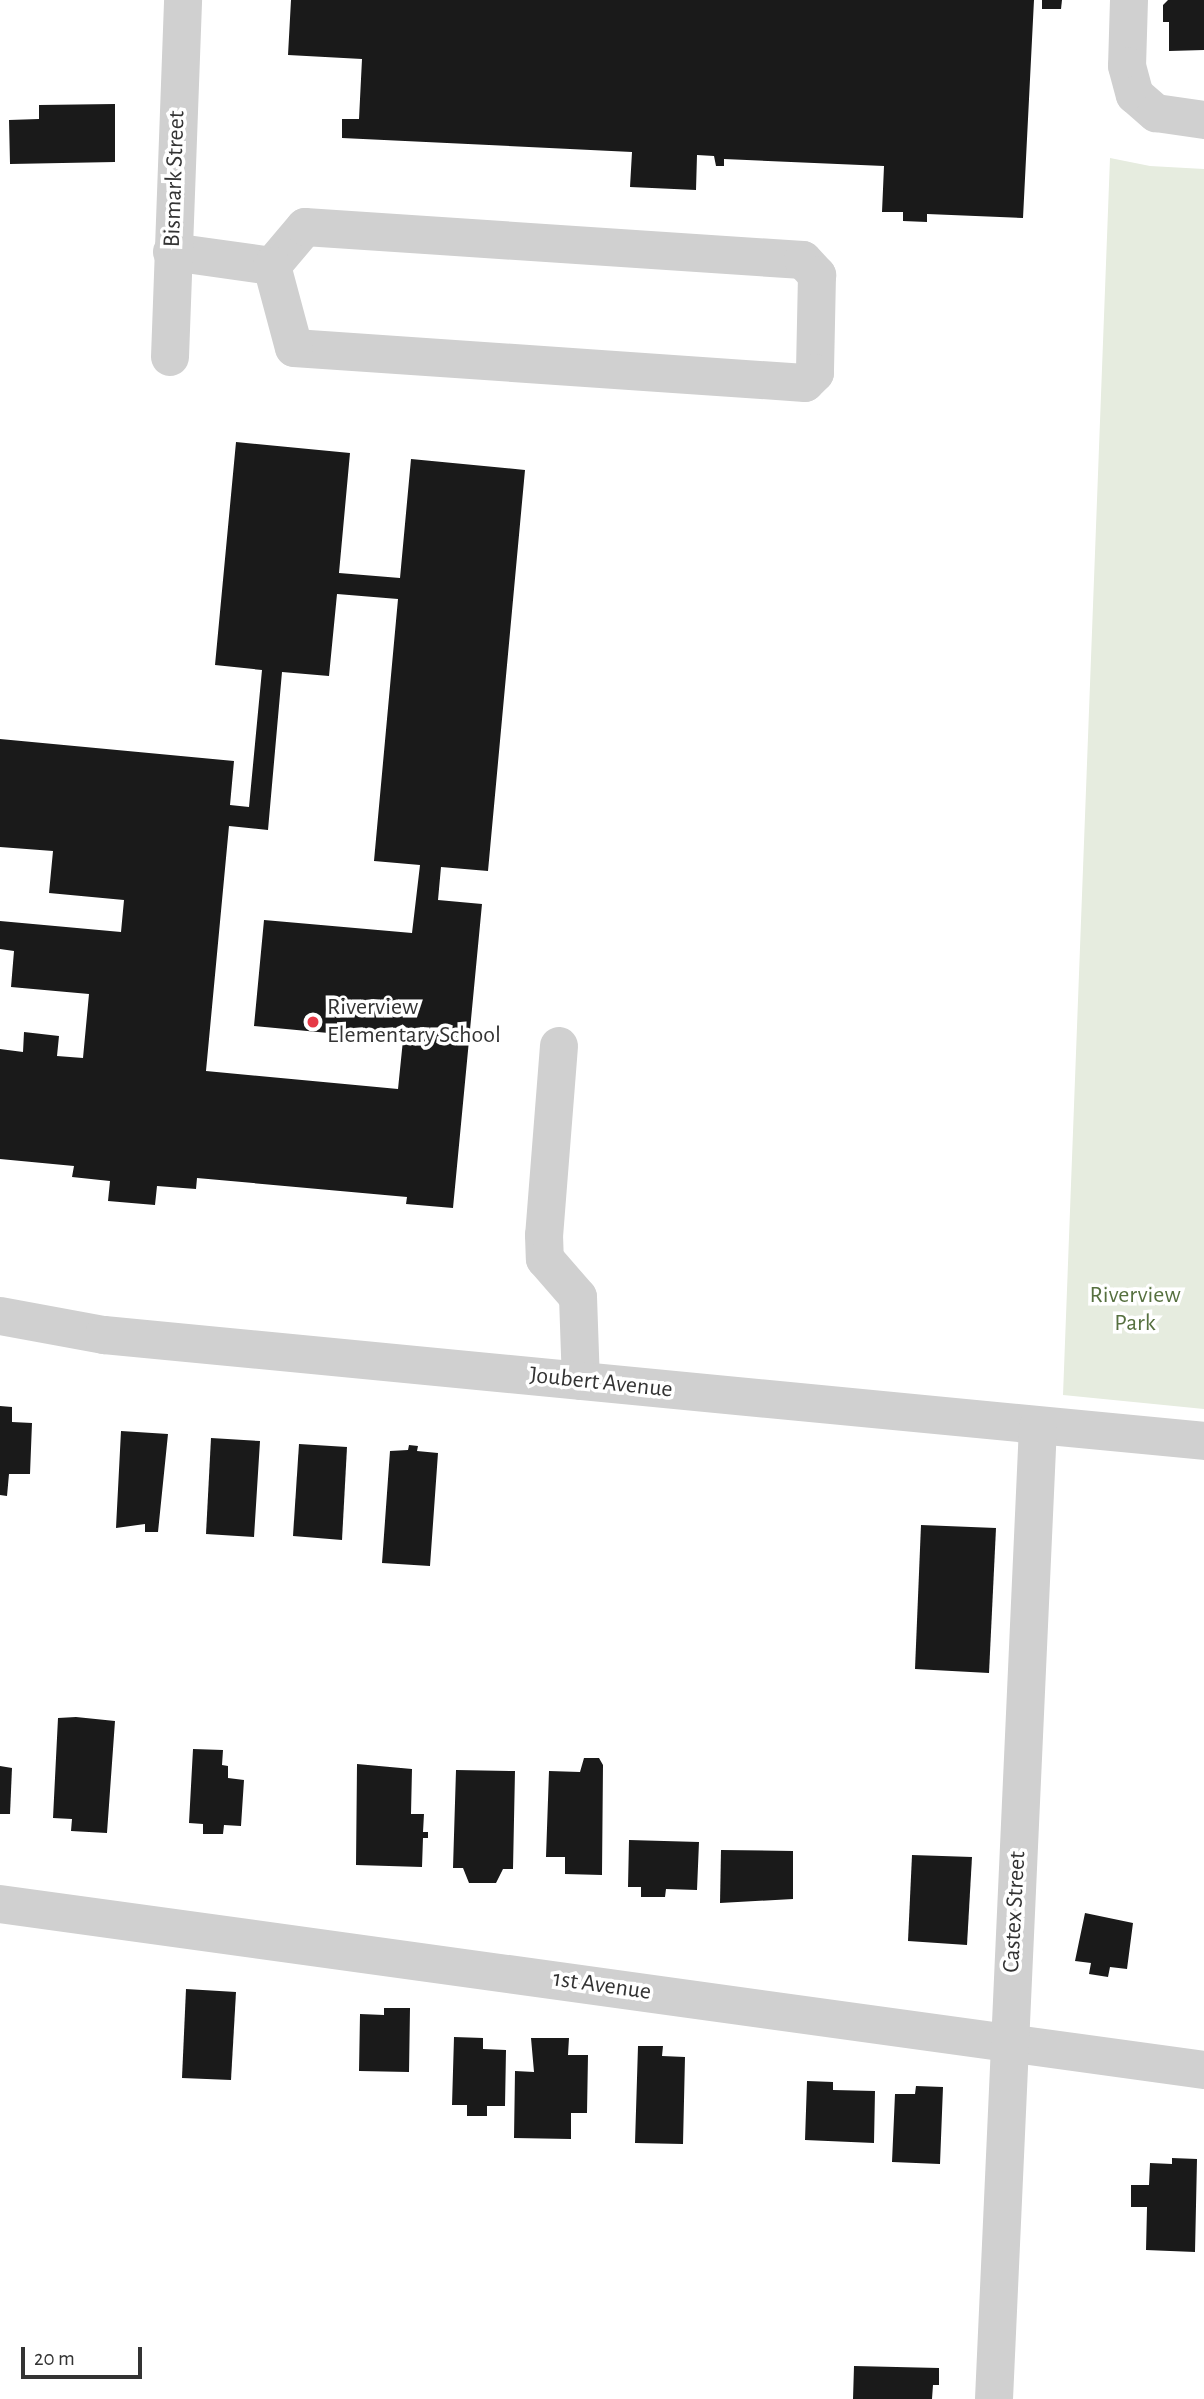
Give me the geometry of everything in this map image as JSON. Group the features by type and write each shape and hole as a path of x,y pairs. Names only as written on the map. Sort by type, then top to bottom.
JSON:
{"street":[{"name":"Bismark Street","path":"170,357 183,0"},
{"path":"1129,0 1127,66 1136,95 1156,113 1204,120"},
{"path":"305,227 803,260 817,275 815,373 805,383 294,348 272,266 305,227"},
{"path":"172,251 272,266"},
{"path":"559,1046 544,1235 545,1259 578,1297 581,1381"},
{"name":"Joubert Avenue","path":"0,1316 104,1335 1204,1441"},
{"name":"Castex Street","path":"994,2399 1038,1426"},
{"name":"1st Avenue","path":"0,1904 1204,2070"}],"green space":[{"name":"Riverview Park","path":"1110,158 1150,166 1204,169 1204,1409 1063,1395"}],"building":[{"path":"291,0 1034,0 1023,218 927,214 927,222 903,221 903,212 882,212 884,166 724,159 724,166 716,166 714,156 697,155 696,190 630,187 632,152 342,138 342,119 359,119 362,59 288,55"},
{"path":"1042,0 1062,0 1061,9 1042,9"},
{"path":"1168,0 1204,0 1204,50 1169,51 1169,22 1163,22 1163,5"},
{"path":"115,104 115,162 10,164 9,120 39,119 39,105"},
{"path":"236,442 350,453 339,573 400,578 411,459 525,470 488,871 441,867 438,900 482,904 453,1208 406,1204 407,1197 197,1178 196,1189 157,1186 155,1205 108,1201 110,1181 72,1177 74,1166 0,1159 0,1049 23,1052 24,1032 59,1036 57,1056 83,1058 89,994 11,987 14,951 0,949 0,921 121,932 124,900 49,893 53,851 0,847 0,739 234,761 230,805 249,807 262,670 215,665","holes":["337,594 398,599 374,861 420,865 412,933 264,920 254,1026 403,1040 398,1089 206,1071 229,826 268,830 282,672 329,676"]},
{"path":"0,1406 12,1407 12,1422 32,1423 30,1474 9,1474 7,1496 0,1495"},
{"path":"121,1431 168,1434 158,1532 145,1532 145,1524 116,1528"},
{"path":"211,1438 260,1441 254,1537 206,1534"},
{"path":"299,1444 347,1447 342,1540 293,1536"},
{"path":"409,1445 418,1446 417,1451 438,1453 430,1566 382,1563 390,1451 408,1450"},
{"path":"921,1525 996,1528 989,1673 915,1669"},
{"path":"58,1718 115,1721 107,1833 71,1831 72,1819 53,1818"},
{"path":"193,1749 223,1750 222,1765 228,1766 228,1778 244,1780 241,1826 224,1825 223,1834 203,1834 203,1824 189,1823"},
{"path":"584,1758 599,1758 603,1765 602,1875 565,1874 565,1857 546,1857 549,1771 580,1772"},
{"path":"357,1764 412,1769 411,1814 424,1814 423,1832 428,1832 428,1838 423,1838 422,1867 356,1865"},
{"path":"0,1766 12,1768 10,1814 0,1814"},
{"path":"456,1770 515,1771 513,1869 503,1869 496,1883 469,1883 463,1868 453,1868"},
{"path":"629,1840 699,1842 697,1890 666,1889 665,1897 641,1897 641,1887 628,1887"},
{"path":"721,1850 793,1851 793,1899 720,1903"},
{"path":"912,1855 972,1857 967,1945 908,1941"},
{"path":"1085,1913 1133,1923 1127,1969 1110,1967 1108,1977 1089,1974 1091,1963 1075,1961"},
{"path":"186,1989 236,1992 231,2080 182,2078"},
{"path":"384,2008 410,2008 409,2072 359,2071 360,2014 384,2015"},
{"path":"454,2037 483,2038 483,2049 506,2050 505,2106 487,2106 487,2116 467,2116 467,2105 452,2105"},
{"path":"531,2038 569,2038 568,2055 588,2055 587,2113 571,2113 571,2139 514,2138 515,2071 534,2072"},
{"path":"638,2046 663,2046 662,2056 685,2057 683,2144 635,2143"},
{"path":"807,2081 833,2082 833,2090 875,2091 874,2143 805,2140"},
{"path":"916,2086 943,2087 940,2164 892,2162 895,2094 915,2094"},
{"path":"1172,2158 1197,2159 1195,2252 1146,2250 1147,2207 1131,2207 1131,2185 1149,2185 1150,2163 1172,2164"},
{"path":"854,2366 939,2368 939,2385 933,2385 932,2399 853,2399"}],"place":[{"name":"Riverview Elementary School","path":"313,1022"}]}
